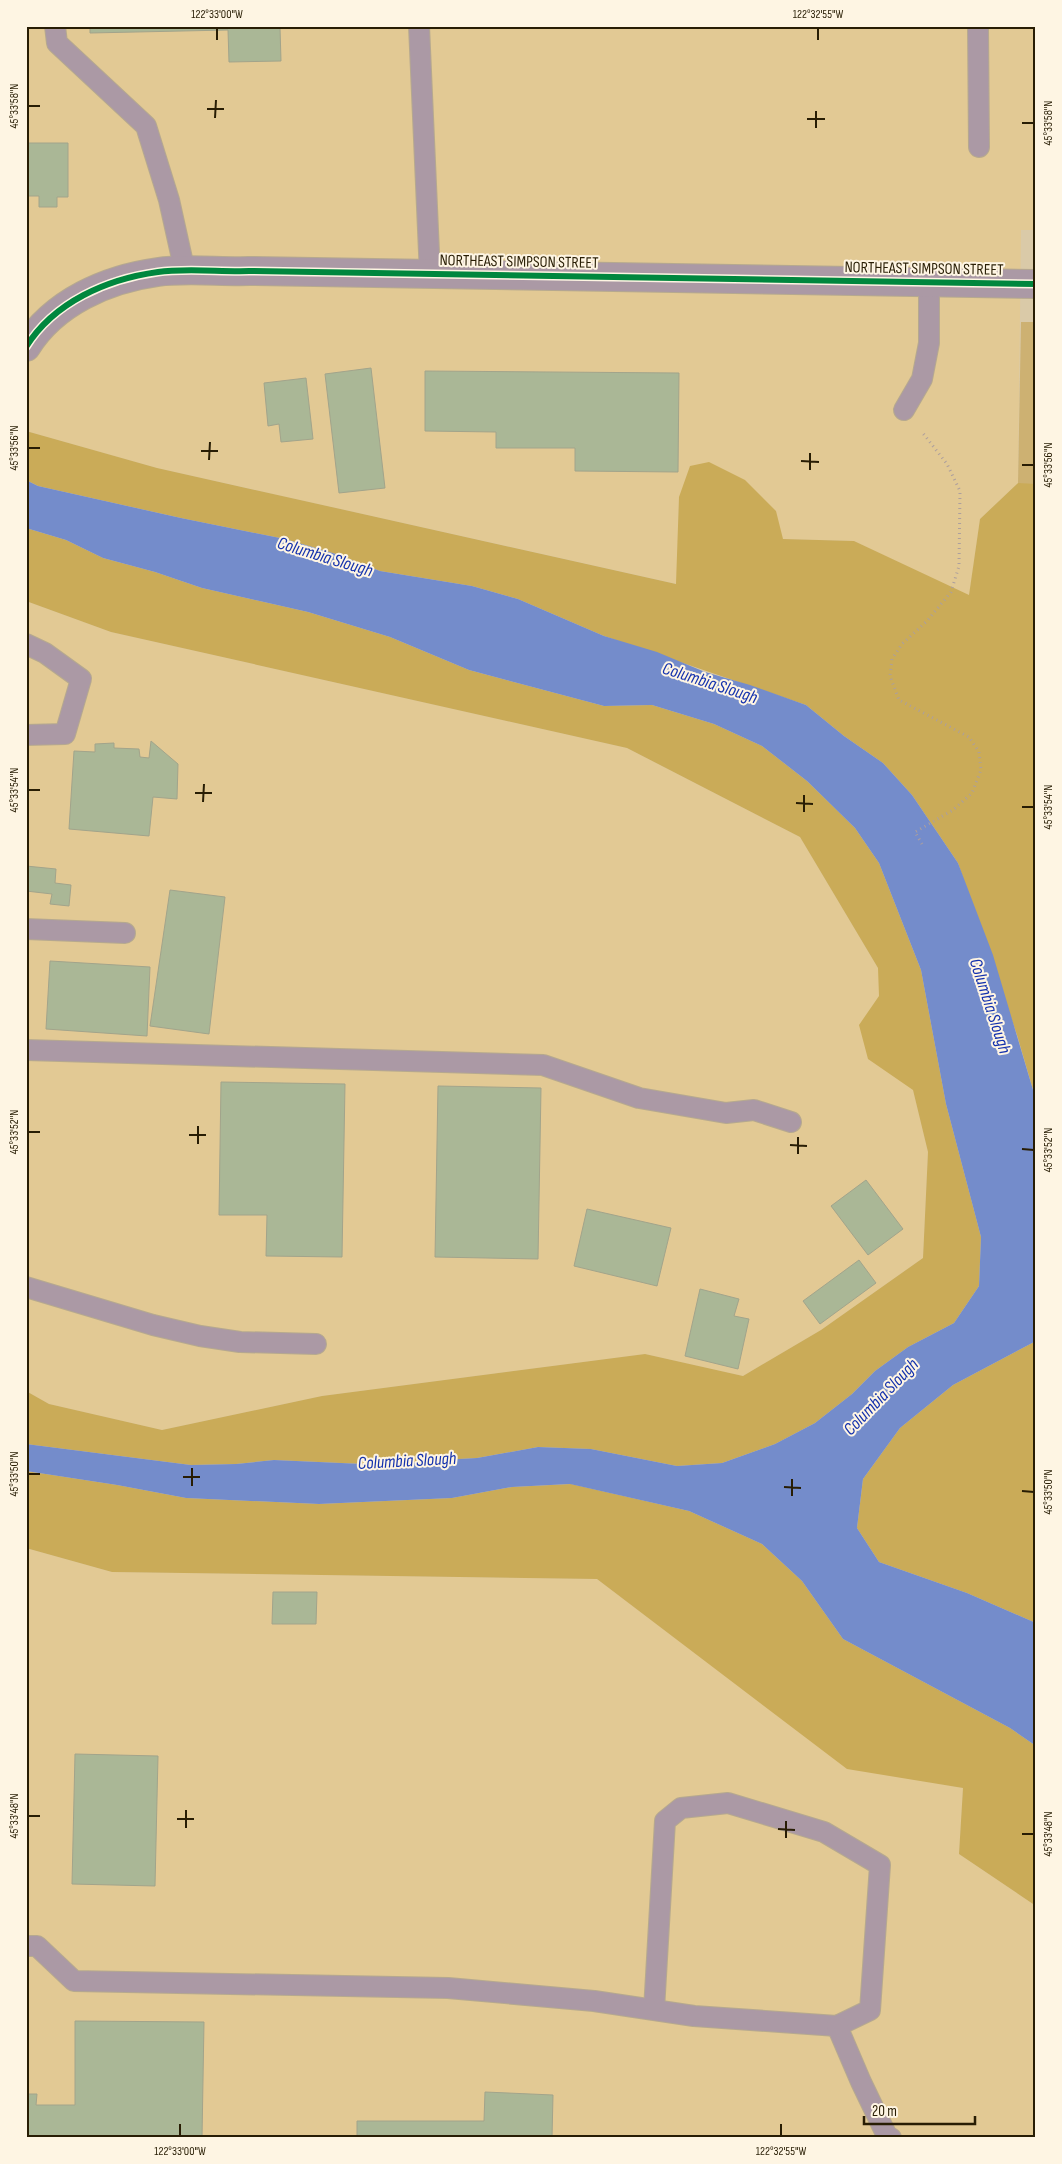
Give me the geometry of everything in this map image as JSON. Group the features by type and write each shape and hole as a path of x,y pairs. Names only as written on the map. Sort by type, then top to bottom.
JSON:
{"street":[{"name":"NORTHEAST SIMPSON STREET","path":"26,347 60,309 106,284 158,272 1036,284"}],"lane":[{"path":"55,26 57,43 146,126 169,200 186,272"},
{"path":"419,26 430,275"},
{"path":"978,26 979,147"},
{"path":"904,410 922,379 929,343 929,283"},
{"path":"26,644 45,653 82,679 64,734 26,735"},
{"path":"26,928 125,933"},
{"path":"26,1050 543,1065 639,1098 726,1113 754,1110 791,1122"},
{"path":"26,1288 153,1325 200,1336 240,1342 316,1344"},
{"path":"26,1946 37,1946 74,1981 448,1988 594,2001 654,2010 694,2016 837,2026 870,2010 880,1865 824,1832 728,1803 681,1808 664,1821 654,2010"},
{"path":"837,2026 861,2082 888,2136 891,2138"}],"path":[{"path":"904,410 947,464 960,491 959,566 951,592 927,621 902,644 892,659 890,676 899,700 968,737 979,752 981,770 972,793 952,810 914,832 922,844"}],"shaded area":[{"path":"26,26 1036,26 1036,230 1021,230 1018,483 980,519 969,596 854,541 783,539 679,497 677,584 157,468 26,431"},
{"path":"1021,322 1036,322 1036,919 1012,805"},
{"path":"26,431 157,468 676,584 679,497 690,466 709,462 745,480 776,511 783,539 854,541 969,595 980,519 1018,483 1036,484 1036,1100 1017,1035 958,863 912,795 883,763 844,736 806,705 604,636 518,599 472,586 380,571 336,554 285,539 38,486 26,480"},
{"path":"26,528 66,540 103,558 155,572 202,588 308,612 390,637 469,670 604,706 652,705 714,724 762,746 807,781 855,828 879,863 921,970 946,1104 981,1237 979,1286 954,1323 908,1347 875,1371 852,1394 815,1423 775,1444 722,1463 677,1466 591,1449 538,1447 477,1458 386,1465 274,1460 236,1464 191,1465 26,1444 26,1391 49,1404 162,1430 322,1396 645,1354 743,1376 821,1330 923,1258 928,1152 913,1090 868,1059 859,1025 879,996 878,968 800,837 627,748 111,632 26,601"},
{"path":"26,601 111,632 627,748 800,837 878,968 913,1090 928,1152 923,1258 821,1330 743,1376 645,1354 322,1396 162,1430 49,1404 26,1391"},
{"path":"1036,1341 1036,1623 967,1593 879,1562 857,1528 863,1479 900,1428 953,1385"},
{"path":"26,1471 186,1498 319,1504 452,1498 512,1487 571,1484 689,1511 762,1544 802,1581 843,1639 1010,1728 1036,1746 1036,1906 959,1854 963,1788 847,1769 597,1579 112,1572 26,1548"},
{"path":"26,1548 112,1572 597,1579 847,1768 963,1788 959,1854 1036,1906 1036,2138 26,2138"}],"water":[{"name":"Columbia Slough","path":"26,480 38,486 285,539 336,554 380,571 472,586 518,599 604,636 657,652 705,672 750,685 806,705 844,736 883,763 912,795 958,863 993,955 1036,1100 1036,1341 953,1385 900,1428 863,1479 857,1528 879,1562 967,1593 1036,1623 1036,1746 1010,1728 843,1639 802,1581 762,1544 689,1511 570,1484 512,1487 452,1498 319,1504 186,1498 26,1471 26,1444 191,1465 236,1464 274,1460 386,1465 477,1458 538,1447 591,1449 677,1466 722,1463 775,1444 815,1423 852,1394 875,1371 908,1347 954,1323 979,1286 981,1237 946,1104 921,970 879,863 855,828 807,781 762,746 714,724 652,705 604,706 469,670 390,637 308,612 202,588 155,572 103,558 66,540 26,528"}],"building":[{"path":"90,26 334,26 280,28 281,61 229,62 228,30 90,33"},
{"path":"26,143 68,143 68,197 57,197 57,207 39,207 39,196 26,196"},
{"path":"371,368 385,488 339,493 325,374"},
{"path":"425,371 679,373 678,472 575,471 575,448 496,448 496,432 425,431"},
{"path":"306,378 313,439 281,442 279,424 268,426 264,383"},
{"path":"151,741 178,764 177,799 153,797 149,836 69,829 74,751 95,752 95,744 114,743 114,748 139,749 140,757 149,758"},
{"path":"26,866 56,869 55,883 71,885 69,906 50,904 52,894 26,891"},
{"path":"170,890 225,897 209,1034 150,1026"},
{"path":"50,961 150,967 147,1036 46,1029"},
{"path":"221,1082 345,1084 342,1257 266,1256 267,1215 219,1215"},
{"path":"438,1086 541,1088 538,1259 435,1257"},
{"path":"866,1180 903,1229 868,1255 831,1206"},
{"path":"587,1209 671,1228 657,1286 574,1266"},
{"path":"859,1260 876,1283 820,1324 803,1301"},
{"path":"700,1289 739,1299 734,1316 749,1319 738,1369 685,1356"},
{"path":"273,1592 317,1592 316,1624 272,1624"},
{"path":"75,1754 158,1756 155,1886 72,1884"},
{"path":"75,2021 204,2022 202,2138 26,2138 26,2094 37,2094 36,2105 75,2105"},
{"path":"485,2092 553,2095 552,2138 357,2138 357,2121 484,2121"}],"cycle path":[{"path":"26,347 51,317 83,295 120,280 168,271 1036,284"}]}
